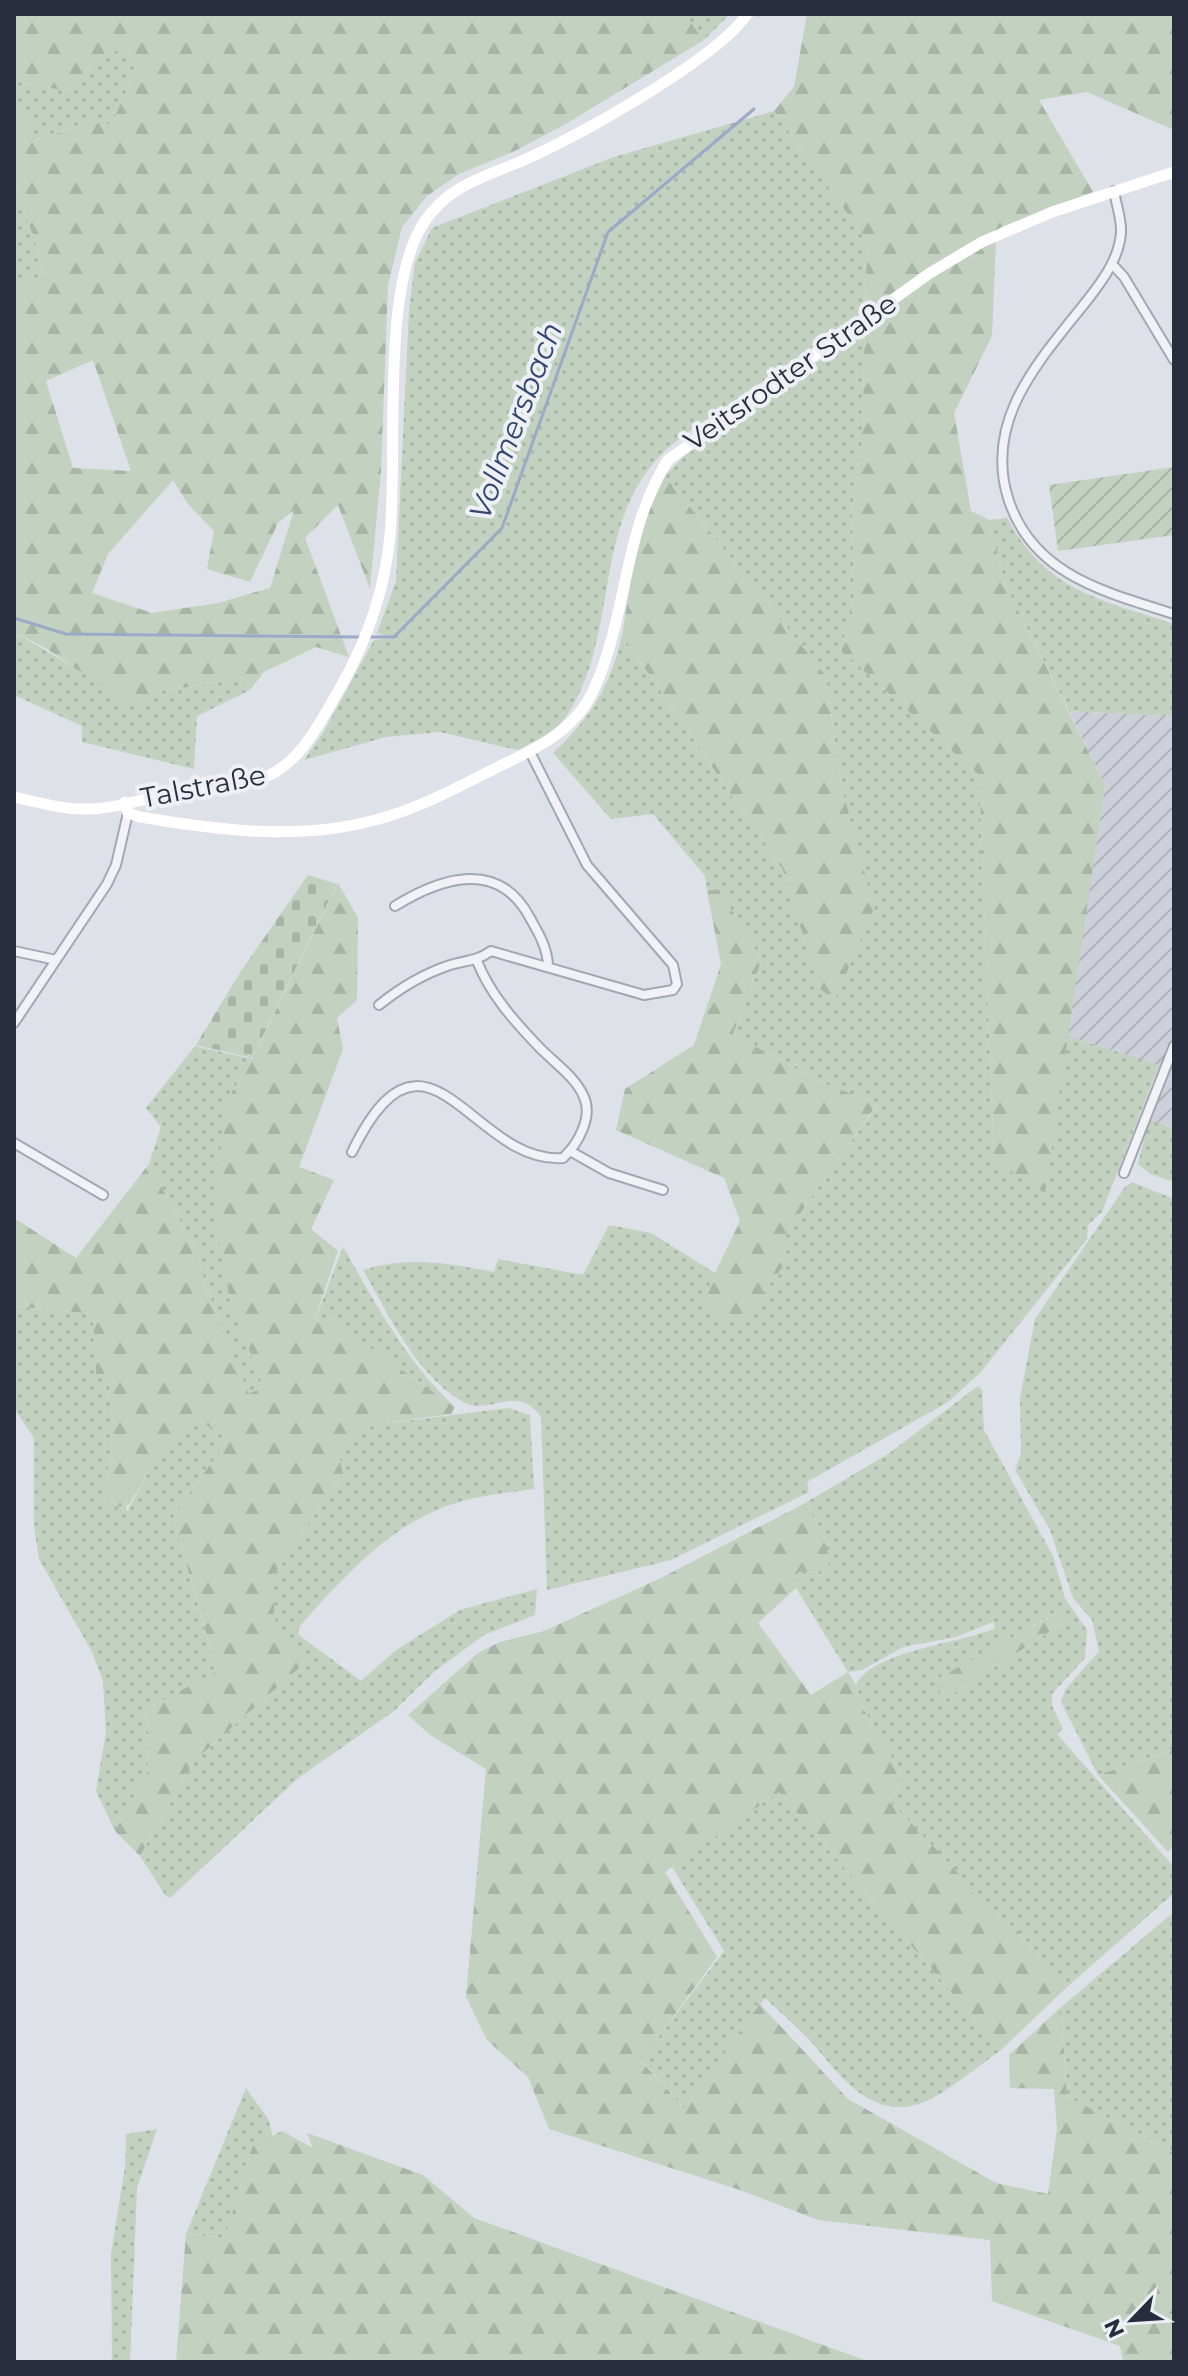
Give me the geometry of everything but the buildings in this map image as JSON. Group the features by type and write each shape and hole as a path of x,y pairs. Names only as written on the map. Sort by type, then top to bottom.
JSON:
{"street":[{"name":"Talstraße","path":"14,797 84,810 127,807 202,786 255,781 285,768 313,735 360,652 372,624 384,578 391,533 399,300 410,248 424,222 458,188 564,140 712,49 738,27 747,14"},
{"name":"Veitsrodter Straße","path":"127,807 170,822 256,832 353,826 395,814 443,794 530,752 571,723 592,694 611,642 635,530 650,487 668,460 930,273 982,242 1052,212 1174,172"},
{"path":"1114,191 1121,233 1112,264 1014,399 1001,453 1004,483 1012,512 1043,557 1069,576 1100,590 1174,614"},
{"path":"1112,264 1124,277 1174,360"},
{"path":"379,1005 400,988 429,973 453,964 477,961 491,951 644,995 666,994 677,984 673,965 587,865 530,752"},
{"path":"14,1023 107,884 116,865 127,807"},
{"path":"395,906 420,890 453,879 483,880 506,888 521,900 547,950 548,965"},
{"path":"14,951 56,960"},
{"path":"352,1152 369,1120 384,1103 406,1089 423,1085 443,1092 485,1127 536,1156 563,1158 570,1151 586,1120 586,1099 573,1080 499,1002 477,961"},
{"path":"1124,1173 1174,1046"},
{"path":"14,1143 103,1195"},
{"path":"570,1151 609,1173 663,1190"}],"shaded area":[{"path":"1069,711 1174,716 1174,1128 1149,1119 1158,1065 1067,1036 1105,785"}],"green space":[{"path":"14,14 684,14 704,40 569,122 517,150 459,174 427,196 402,227 388,285 381,471 370,589 338,505 305,538 349,657 316,647 264,672 250,690 245,678 157,692 143,708 131,706 47,649 14,632 14,284 43,275 36,244 14,182 14,117 17,112 32,118 33,142 88,122 112,124 136,67 127,45 93,63 66,91 14,81","holes":["93,360 131,471 73,468 46,381","173,480 188,504 214,531 207,569 250,582 278,523 294,510 270,588 218,603 152,613 92,593 108,554"]},
{"path":"684,14 730,14 704,40"},
{"path":"807,14 1174,14 1174,130 1087,92 1039,100 1093,192 1001,227 996,241 992,336 954,413 971,511 989,520 1005,584 1105,785 1045,1193 994,1160 979,775 841,650 854,594 852,509 862,441 867,241 774,111 794,87"},
{"path":"127,45 136,67 112,125 88,122 32,142 17,112 14,117 14,81 66,91 93,63"},
{"path":"774,111 867,241 865,311 686,433 645,474 629,502 619,532 593,656 567,715 552,731 518,750 440,732 386,737 304,760 323,733 374,640 393,638 377,633 396,581 409,311 415,263 432,228 614,157"},
{"path":"14,182 36,244 43,276 14,284"},
{"path":"865,328 862,441 852,509 854,594 842,649 979,775 994,1160 1045,1192 1067,1036 1159,1065 1102,1212 1088,1225 1087,1239 980,1373 948,1402 807,1482 809,1492 671,1560 547,1590 541,1417 522,1402 473,1406 446,1390 405,1343 363,1270 412,1262 494,1272 498,1259 583,1275 609,1225 651,1233 715,1273 704,1309 787,1260 784,1236 877,1105 819,1081 733,1034 762,960 719,890 707,891 705,876 653,814 611,819 553,753 598,700 612,670 622,635 783,870 819,987 841,784 826,676 665,476 683,457"},
{"path":"1174,467 1174,535 1058,551 1049,485"},
{"path":"665,476 826,676 841,784 874,908 835,1000 819,988 783,870 622,635 639,532"},
{"path":"1007,518 1023,543 1058,577 1099,599 1174,624 1174,716 1069,711 1005,584 989,520"},
{"path":"14,632 143,708 157,692 245,678 250,690 197,716 194,769 82,742 82,726 14,695"},
{"path":"308,875 337,884 252,1058 196,1045 241,971"},
{"path":"338,883 358,918 357,1000 337,1018 343,1049 299,1167 334,1180 311,1229 338,1251 315,1319 335,1318 349,1333 455,1407 451,1414 359,1427 339,1455 343,1474 274,1574 274,1616 280,1635 288,1635 309,1659 194,1761 140,1856 115,1831 148,1770 146,1709 217,1671 173,1517 228,1439 195,1418 152,1465 129,1505 104,1509 112,1434 109,1386 96,1374 93,1314 14,1306 14,1218 76,1258 149,1164 197,1251 205,1284 249,1394 263,1387 229,1295 213,1211 226,1102 252,1059"},
{"path":"719,889 762,960 733,1034 819,1081 877,1104 785,1235 787,1260 742,1326 703,1309 715,1273 740,1221 724,1178 616,1130 625,1089 694,1045 721,964 707,891"},
{"path":"195,1046 252,1059 226,1102 229,1295 263,1387 249,1395 205,1284 197,1251 149,1164 161,1127 146,1108"},
{"path":"1149,1119 1174,1128 1174,1182 1150,1174 1138,1164"},
{"path":"1132,1182 1174,1199 1174,1749 1098,1775 1061,1702 1065,1690 1099,1651 1092,1620 1073,1598 1050,1530 1015,1470 1021,1454 1020,1398 1035,1319 1125,1187"},
{"path":"343,1247 407,1351 455,1407 349,1333 335,1318 315,1320"},
{"path":"14,1306 93,1314 96,1373 109,1386 112,1434 104,1509 126,1505 127,1512 152,1465 195,1417 228,1439 173,1517 217,1672 146,1709 148,1770 115,1831 96,1791 106,1732 103,1681 92,1652 39,1559 34,1526 34,1438 14,1408"},
{"path":"978,1386 982,1390 984,1430 1053,1556 1065,1598 1087,1630 1085,1658 1052,1694 1052,1706 1063,1729 1057,1734 1174,1867 1174,1893 1067,1987 1014,1928 979,1901 890,1801 903,1776 864,1710 856,1685 865,1673 880,1664 919,1649 980,1634 995,1628 993,1622 956,1637 903,1647 862,1670 848,1672 796,1588 798,1572 828,1571 827,1541 805,1503 888,1454","holes":["1057,1612 1063,1623 944,1700 934,1681"]},
{"path":"508,1408 530,1415 534,1489 465,1500 410,1524 351,1571 299,1627 299,1635 361,1681 396,1650 460,1610 537,1589 535,1615 484,1635 435,1671 394,1711 297,1779 170,1898 165,1895 140,1856 194,1761 309,1659 280,1635 274,1616 274,1574 343,1474 339,1455 358,1427"},
{"path":"805,1503 827,1541 829,1571 798,1572 796,1588 758,1623 811,1695 848,1672 864,1710 903,1776 890,1801 952,1866 979,1901 1014,1928 1067,1987 1001,2050 779,1792 665,1872 717,1957 641,2061 684,2108 760,2004 848,2099 996,2183 1048,2194 1057,2129 1054,2089 1010,2088 1009,2055 1061,2007 1067,2096 1174,2153 1174,2362 1123,2362 1120,2346 992,2301 990,2240 818,2220 737,2189 549,2129 528,2077 487,2040 466,1997 486,1769 430,1735 408,1715 478,1653 500,1642 544,1631 661,1578"},
{"path":"1058,1612 1063,1623 944,1700 933,1681"},
{"path":"1174,1749 1174,1846 1168,1852 1098,1775"},
{"path":"779,1792 1001,2050 928,2101 902,2107 886,2105 858,2092 765,1998 684,2108 641,2060 724,1951 671,1865"},
{"path":"1174,1912 1174,2153 1067,2096 1061,2007"},
{"path":"246,2088 269,2120 273,2138 252,2147 225,2238 186,2234"},
{"path":"157,2129 137,2188 130,2362 112,2362 111,2254 125,2167 126,2134"},
{"path":"282,2131 313,2148 307,2133 423,2175 474,2218 870,2362 176,2362 186,2234 225,2238 252,2147"}],"waterway":[{"name":"Vollmersbach","path":"367,637 394,637 502,528 608,232 754,109"},
{"name":"Vollmersbach","path":"14,618 66,634 360,637"}]}
